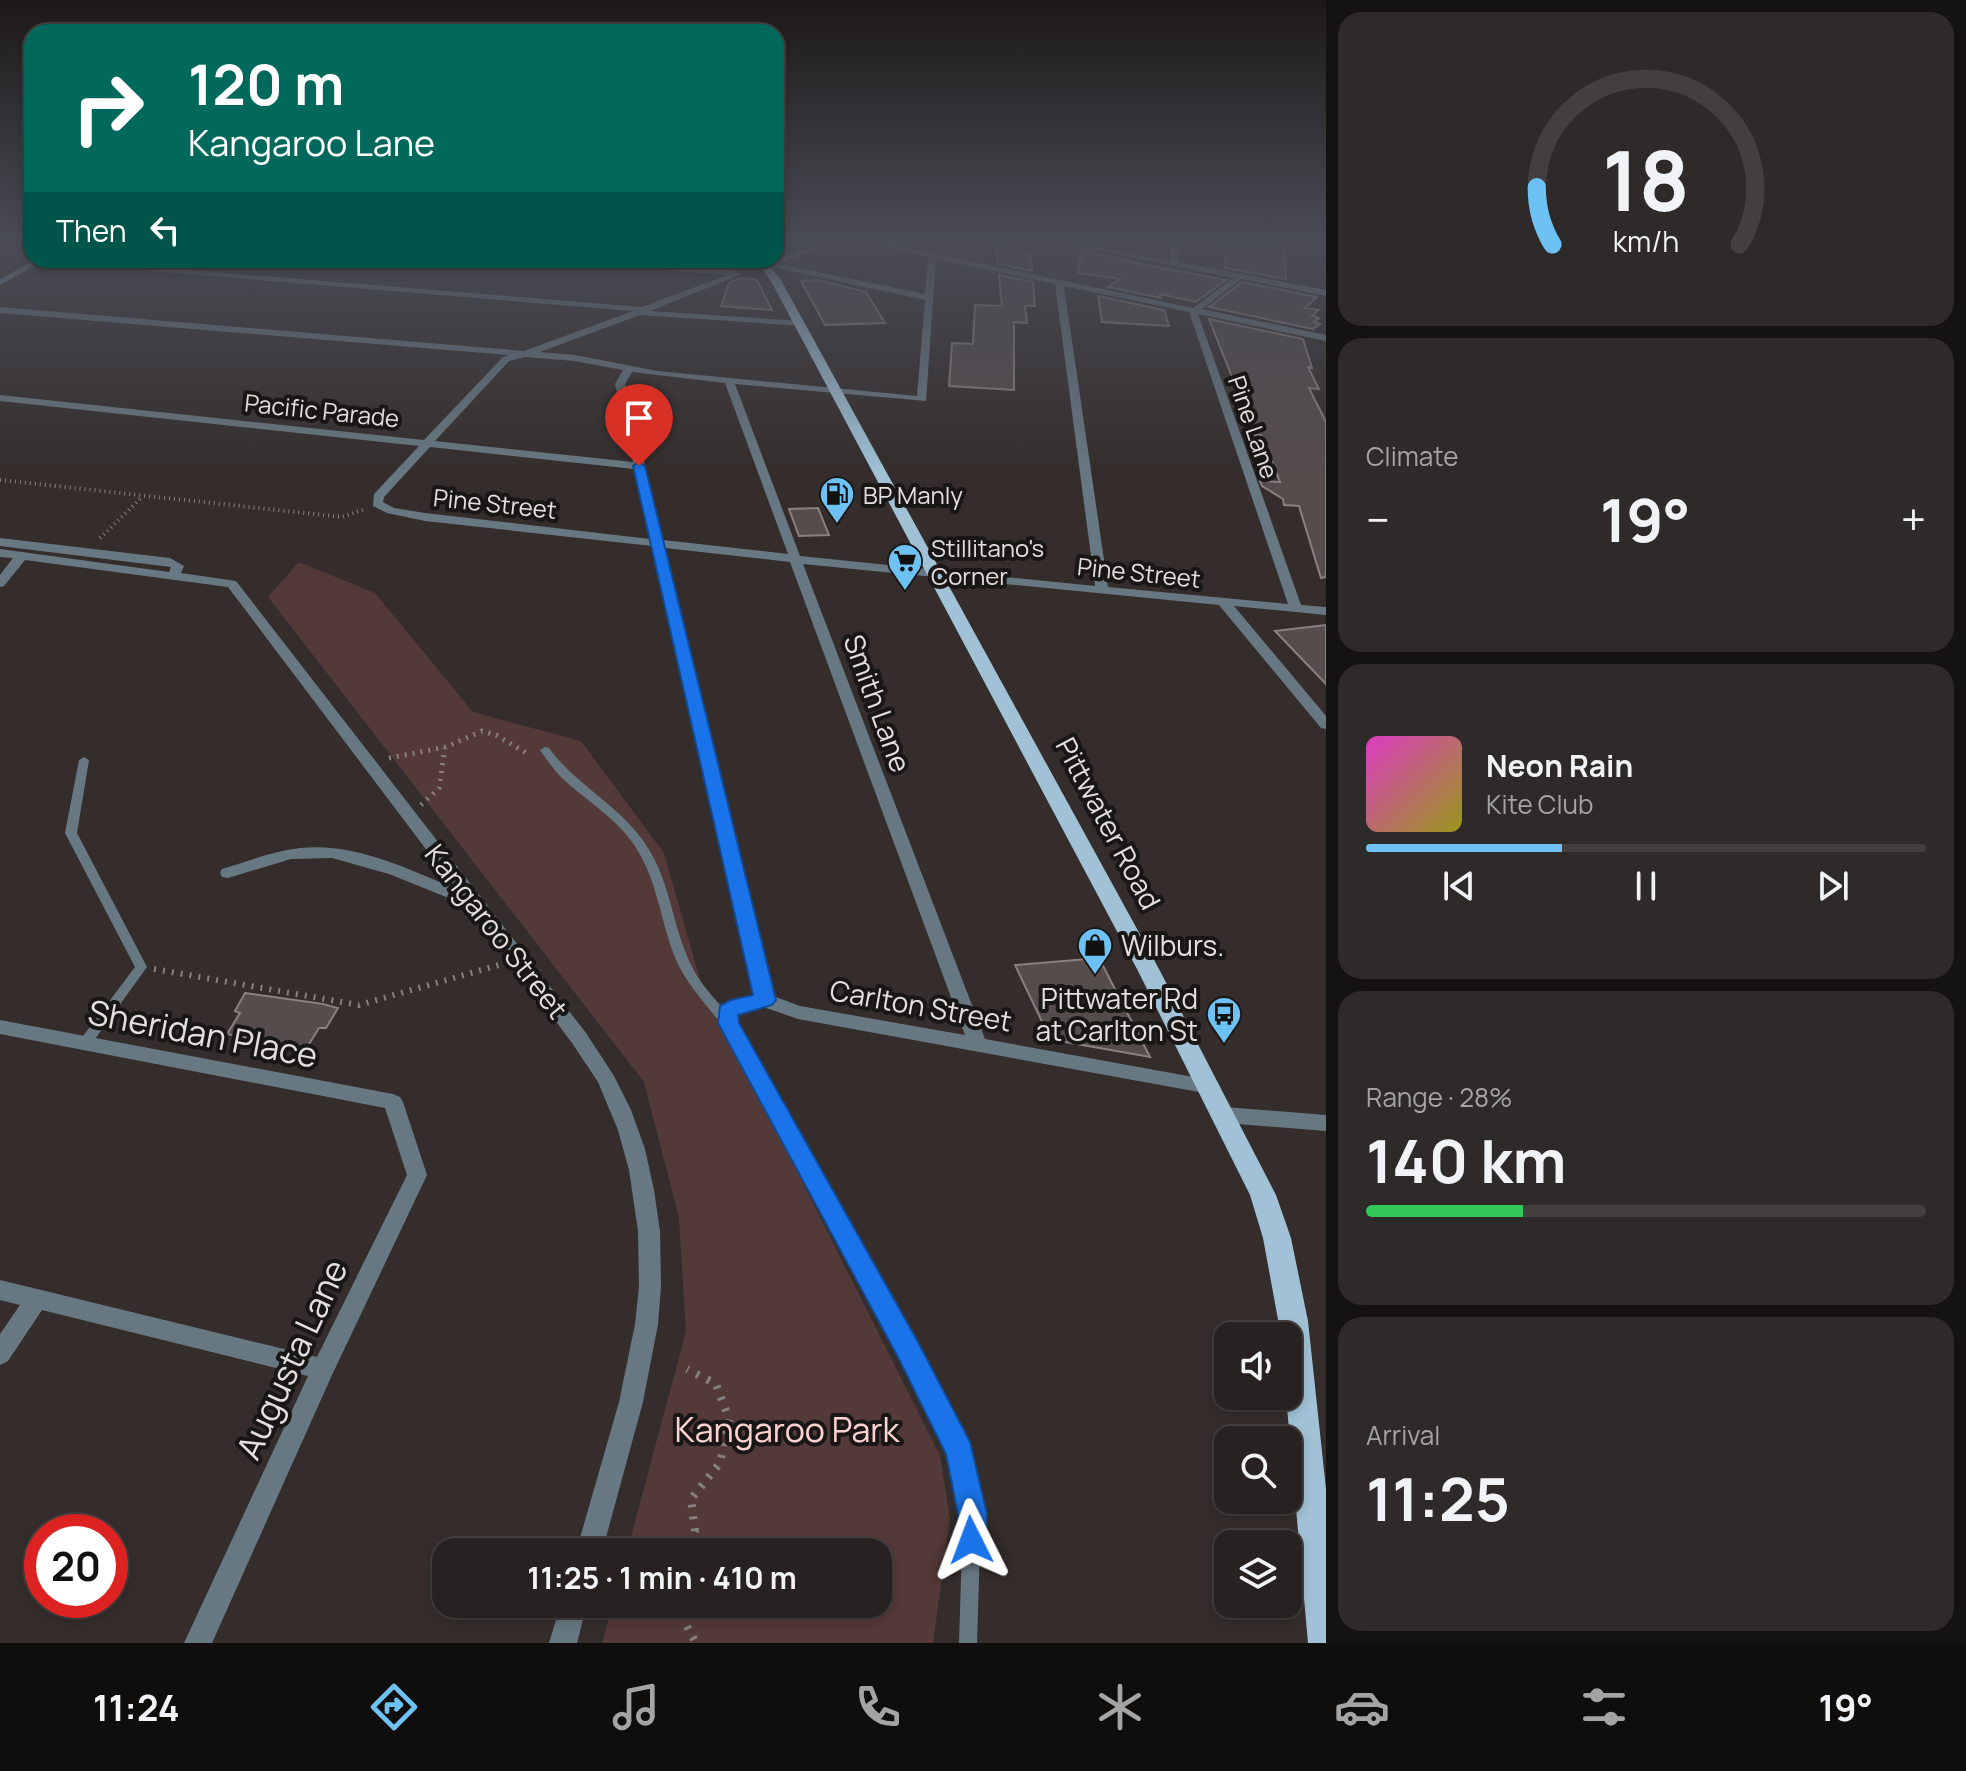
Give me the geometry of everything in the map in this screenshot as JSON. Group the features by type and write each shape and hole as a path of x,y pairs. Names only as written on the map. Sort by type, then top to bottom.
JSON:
{"main road":[{"name":"Pittwater Road","path":"799,321 1225,1115 1263,1195 1277,1238 1316,1435 1325,1643"}],"street":[{"path":"115,320 575,358 629,370 729,382 922,399 927,320"},
{"path":"377,504 378,496 499,364 618,320"},
{"path":"780,320 799,321"},
{"path":"780,320 799,321"},
{"path":"1064,320 1102,591"},
{"name":"Pine Lane","path":"1196,320 1296,609"},
{"path":"1232,320 1326,338"},
{"path":"629,370 620,384 765,1000"},
{"name":"Smith Lane","path":"729,382 977,1043"},
{"name":"Pacific Parade","path":"0,398 639,466"},
{"name":"Pine Street","path":"377,504 391,511 425,517 936,575 1326,611"},
{"path":"0,542 170,562 178,566 174,575"},
{"name":"Kangaroo Street","path":"0,553 232,584 405,813 521,959 578,1037 613,1092 634,1149 646,1202 650,1303 640,1357 593,1538"},
{"path":"0,583 22,556"},
{"path":"1224,603 1326,725"},
{"path":"228,873 309,851 335,853 382,867 477,903"},
{"name":"Carlton Street","path":"765,1000 798,1012 1210,1087"},
{"name":"Sheridan Place","path":"0,1027 393,1102"},
{"name":"Augusta Lane","path":"198,1643 323,1369 417,1175 393,1102"},
{"path":"1225,1115 1326,1123"},
{"path":"0,1290 323,1369"},
{"path":"0,1354 37,1298"},
{"path":"563,1643 570,1618"}],"lane":[{"path":"545,750 559,773 603,804 635,837 651,861 667,917 690,975 728,1023 909,1351 960,1452 972,1514 968,1643"},
{"path":"84,760 71,833 141,967 85,1043"},
{"path":"728,1023 727,1012 738,1005 765,1000"}],"path":[{"path":"0,480 342,517 377,504"},
{"path":"86,551 142,497"},
{"path":"369,763 446,747 482,731 496,735 559,773"},
{"path":"405,813 429,800 439,788 446,747"},
{"path":"141,967 359,1005 521,959"},
{"path":"687,1369 716,1384 729,1419 720,1463 691,1499 695,1531 691,1538"},
{"path":"683,1618 696,1643"}],"green space":[{"name":"Kangaroo Park","path":"299,562 375,593 473,712 581,741 664,853 700,979 940,1455 950,1519 933,1643 602,1643 609,1618 892,1618 892,1538 631,1538 686,1331 679,1218 644,1082 268,597"}],"building":[{"path":"822,320 883,320 885,323 825,325"},
{"path":"974,320 1027,320 1027,323 1014,322 1014,390 949,386 952,343 973,344"},
{"path":"1167,320 1169,326 1102,322"},
{"path":"1209,320 1303,339 1312,368 1308,367 1319,389 1309,388 1326,422 1326,577 1321,578 1299,506 1284,505 1283,499 1262,486 1260,481 1280,482 1261,435 1255,435"},
{"path":"1269,320 1317,320 1314,322 1320,324 1313,329"},
{"path":"818,508 829,535 799,536 789,509"},
{"path":"1326,625 1326,684 1275,631"},
{"path":"1099,958 1150,1057 1060,1041 1054,1029 1046,1030 1015,965"},
{"path":"245,993 338,1008 326,1028 319,1028 306,1049 227,1034 240,1013 235,1011"}],"place":[{"name":"BP Manly","path":"837,525"},
{"name":"Stillitano's Corner","path":"905,592"},
{"name":"Wilburs.","path":"1095,976"},
{"name":"Pittwater Rd at Carlton St","path":"1224,1045"}],"route":[{"path":"639,466 765,1000 738,1005 727,1012 728,1023 909,1351 960,1452 972,1514 971,1540"}]}
